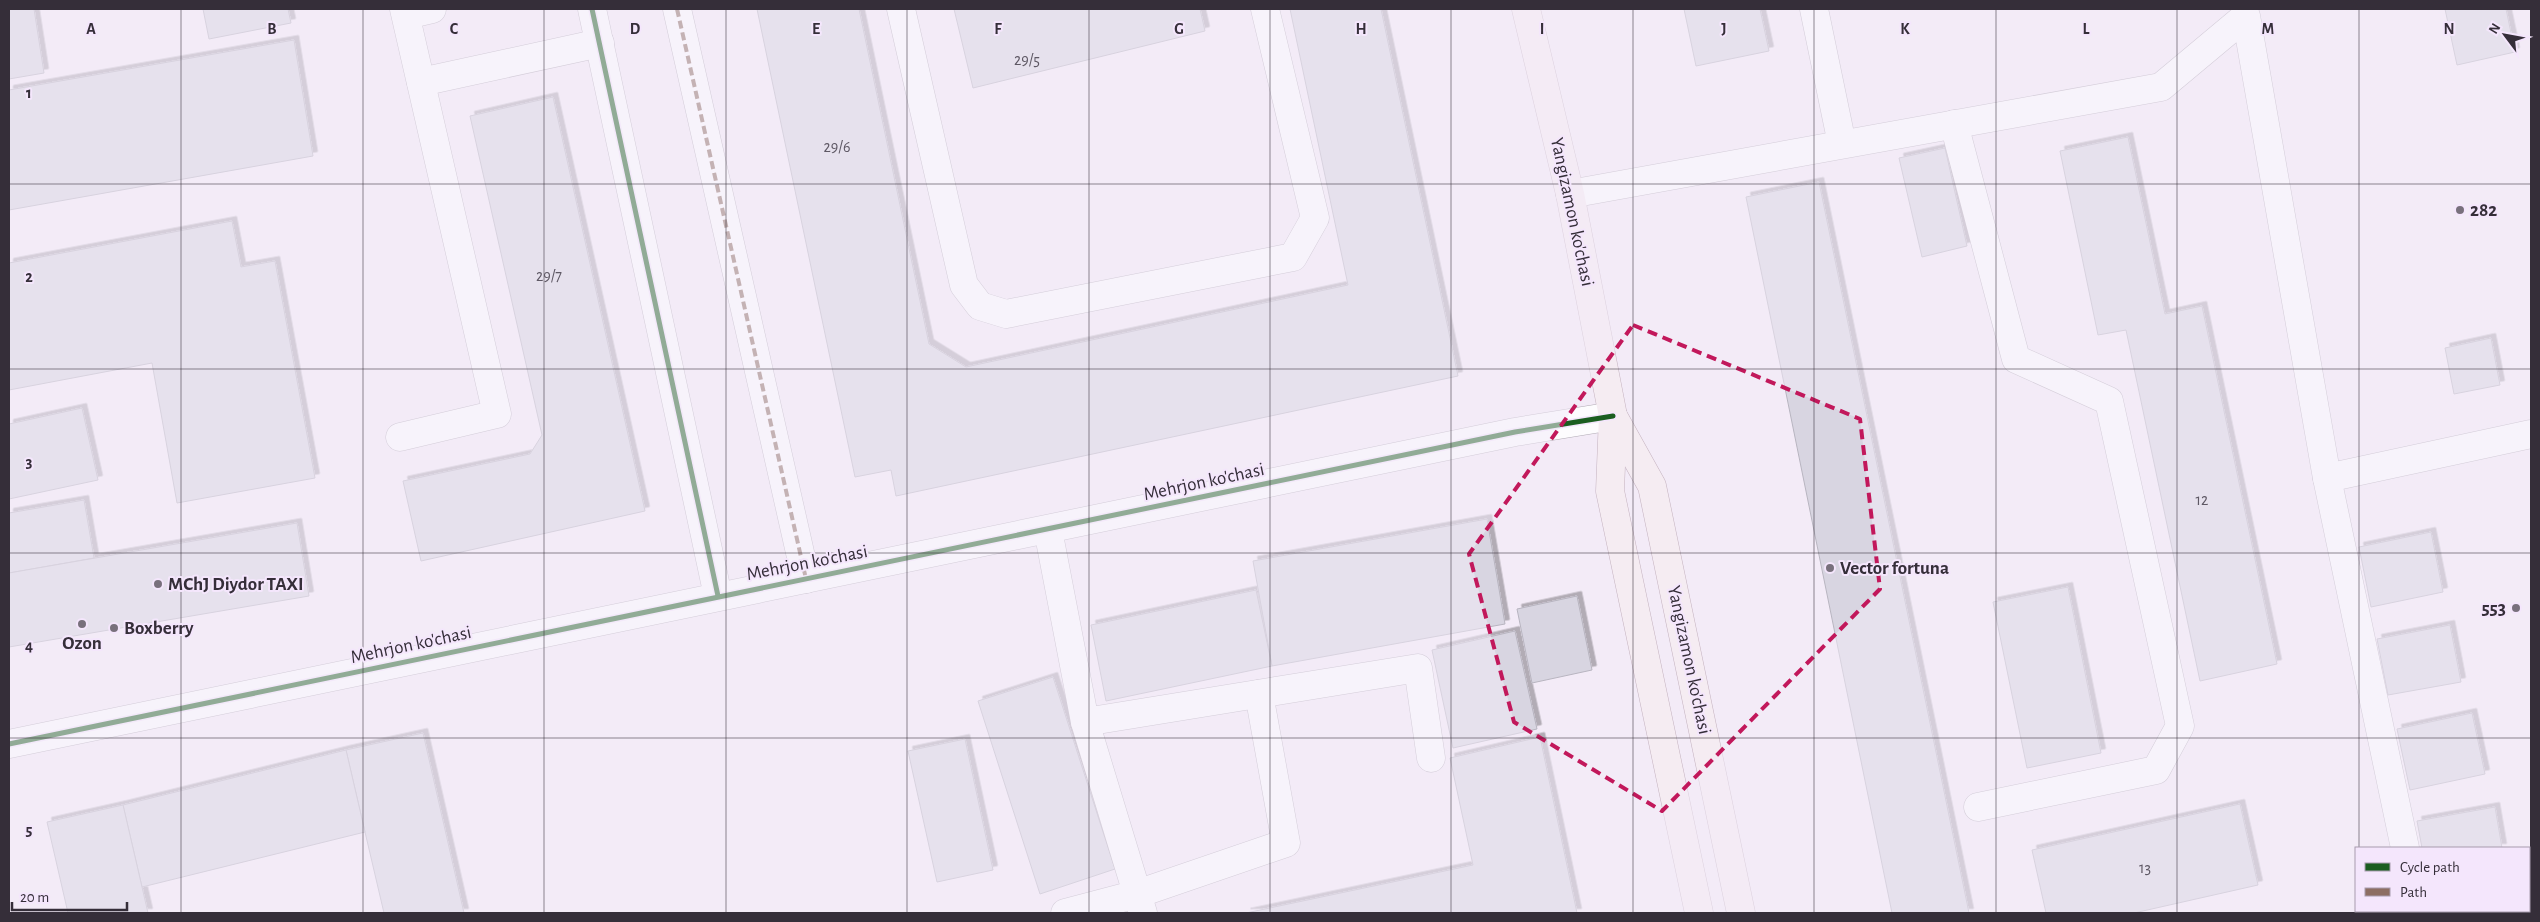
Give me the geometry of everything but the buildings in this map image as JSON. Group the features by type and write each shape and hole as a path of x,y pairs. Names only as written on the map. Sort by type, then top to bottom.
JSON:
{"main road":[{"name":"Yangizamon ko'chasi","path":"1526,9 1570,194 1613,416 1610,491 1699,913"},
{"name":"Yangizamon ko'chasi","path":"1613,416 1652,486 1741,913"}],"street":[{"path":"400,437 497,414 405,12 432,9"},
{"path":"592,9 718,596"},
{"path":"677,9 806,579"},
{"path":"900,9 964,285 980,306 1006,314 1293,257 1315,218 1265,9"},
{"path":"1814,9 1842,144"},
{"path":"1570,194 2160,87 2246,16 2327,478 2405,847"},
{"path":"421,82 600,43"},
{"path":"1954,124 2016,359 2109,401 2180,726 2156,770 1978,806"},
{"name":"Mehrjon ko'chasi","path":"9,744 1515,432 1613,416"},
{"path":"2327,478 2531,434"},
{"path":"1048,530 1085,722 1140,904"},
{"path":"1085,722 1418,668 1432,758"},
{"path":"1065,913 1140,904 1286,843 1259,694"}],"highlighted area":[{"path":"1633,325 1860,419 1880,589 1662,811 1514,722 1469,554"}],"marked path":[{"path":"677,9 806,579"}],"cycle path":[{"path":"592,9 718,596"},
{"path":"9,744 1515,432 1613,416"}],"place":[{"name":"282","path":"2460,210"},
{"name":"Vector fortuna","path":"1830,568"},
{"name":"MChJ Diydor TAXI","path":"158,584"},
{"name":"553","path":"2516,608"},
{"name":"Ozon","path":"82,624"},
{"name":"Boxberry","path":"114,628"}]}
